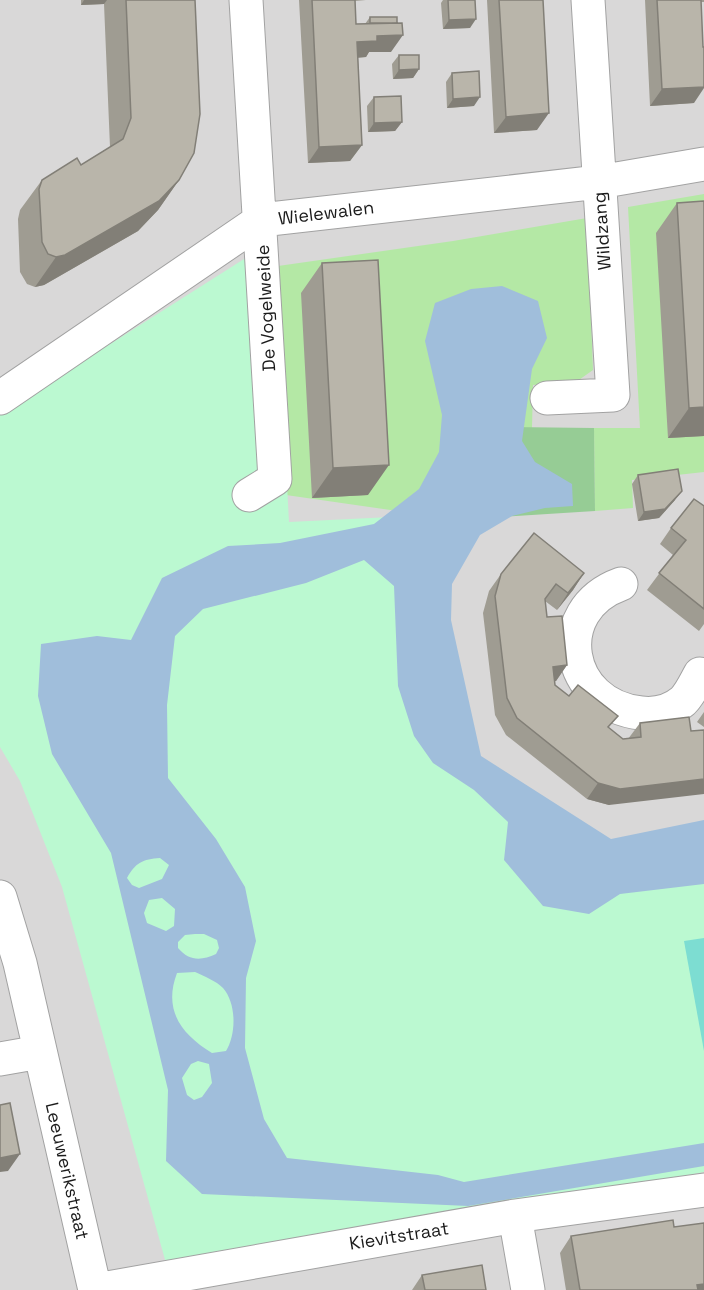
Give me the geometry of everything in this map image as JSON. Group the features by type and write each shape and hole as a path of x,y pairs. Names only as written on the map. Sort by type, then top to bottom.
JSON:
{"street":[{"name":"De Vogelweide","path":"246,0 275,479 249,495"},
{"name":"Wildzang","path":"547,398 614,395 588,0"},
{"name":"Wielewalen","path":"0,399 261,220 599,182 704,164"},
{"path":"621,584 596,597 575,631 574,650 579,670 588,687 603,702 623,711 650,714 671,710 685,699 700,674 704,675"},
{"name":"Leeuwerikstraat","path":"0,897 20,963 95,1290"},
{"path":"0,1059 40,1052"},
{"name":"Kievitstraat","path":"95,1290 515,1216 704,1190"},
{"path":"515,1216 528,1290"}],"shaded area":[{"path":"0,0 704,0 704,1290 0,1290"},
{"path":"502,286 538,301 547,338 532,369 522,441 535,462 572,484 573,506 545,508 512,516 480,535 452,584 451,620 481,756 611,839 704,820 704,884 620,894 589,914 543,906 504,860 508,822 474,790 433,763 414,736 398,686 394,586 364,560 306,583 203,609 175,636 167,705 168,778 216,839 245,887 256,941 246,978 245,1048 264,1119 287,1158 438,1175 464,1182 704,1143 704,1166 468,1206 202,1194 166,1161 168,1090 111,853 52,754 38,696 41,644 97,636 131,640 162,578 228,546 280,543 374,524 419,489 439,452 442,415 425,341 435,303 471,289","holes":["160,858 169,865 162,879 139,888 132,885 127,878 133,869 144,861","162,898 175,909 174,926 166,931 147,923 144,913 149,900","204,934 217,940 219,948 216,954 211,956 200,959 191,957 178,948 178,942 185,935","195,972 223,988 231,1002 234,1020 232,1037 226,1051 212,1053 191,1038 174,1010 173,986 177,973","198,1061 209,1064 212,1083 202,1097 194,1100 187,1095 182,1078 191,1064"]},
{"path":"704,938 704,1051 684,941"}],"green space":[{"path":"704,194 704,472 632,480 633,508 595,511 594,428 640,428 628,207"},
{"path":"587,218 593,370 576,382 533,385 532,428 510,427 453,519 279,494 271,267 453,241"},
{"path":"274,240 289,522 391,517 444,634 476,760 606,849 704,828 704,1172 476,1216 167,1267 62,887 20,781 0,747 0,414"},
{"path":"510,427 594,428 595,511 482,518"}],"building":[{"path":"126,0 195,0 200,114 194,153 179,180 159,201 65,255 56,257 48,254 42,242 39,189 42,180 77,158 81,165 123,139 131,118"},
{"path":"312,0 355,0 356,24 402,23 403,35 377,36 377,41 357,42 362,145 319,147"},
{"path":"448,0 475,0 476,19 449,20"},
{"path":"499,0 543,0 549,113 506,117"},
{"path":"657,0 701,0 704,87 662,89"},
{"path":"370,17 397,17 397,23 370,23"},
{"path":"399,55 419,55 419,69 399,70"},
{"path":"479,71 480,97 453,99 452,73"},
{"path":"401,96 402,122 374,123 374,97"},
{"path":"704,201 704,407 689,408 677,203"},
{"path":"378,260 389,465 333,468 322,263"},
{"path":"678,469 682,491 665,509 644,512 638,475"},
{"path":"694,499 704,506 704,609 659,573 686,540 671,528"},
{"path":"534,533 584,573 568,593 556,584 545,599 547,617 562,616 567,665 553,667 555,685 569,696 578,685 618,716 608,727 623,739 641,737 640,723 689,717 691,731 704,730 704,779 620,789 598,783 517,718 507,698 495,596 501,574"},
{"path":"10,1103 20,1154 0,1158 0,1105"},
{"path":"673,1220 674,1227 704,1223 704,1284 697,1285 698,1290 580,1290 571,1236"},
{"path":"482,1265 486,1290 425,1290 422,1275"}]}
